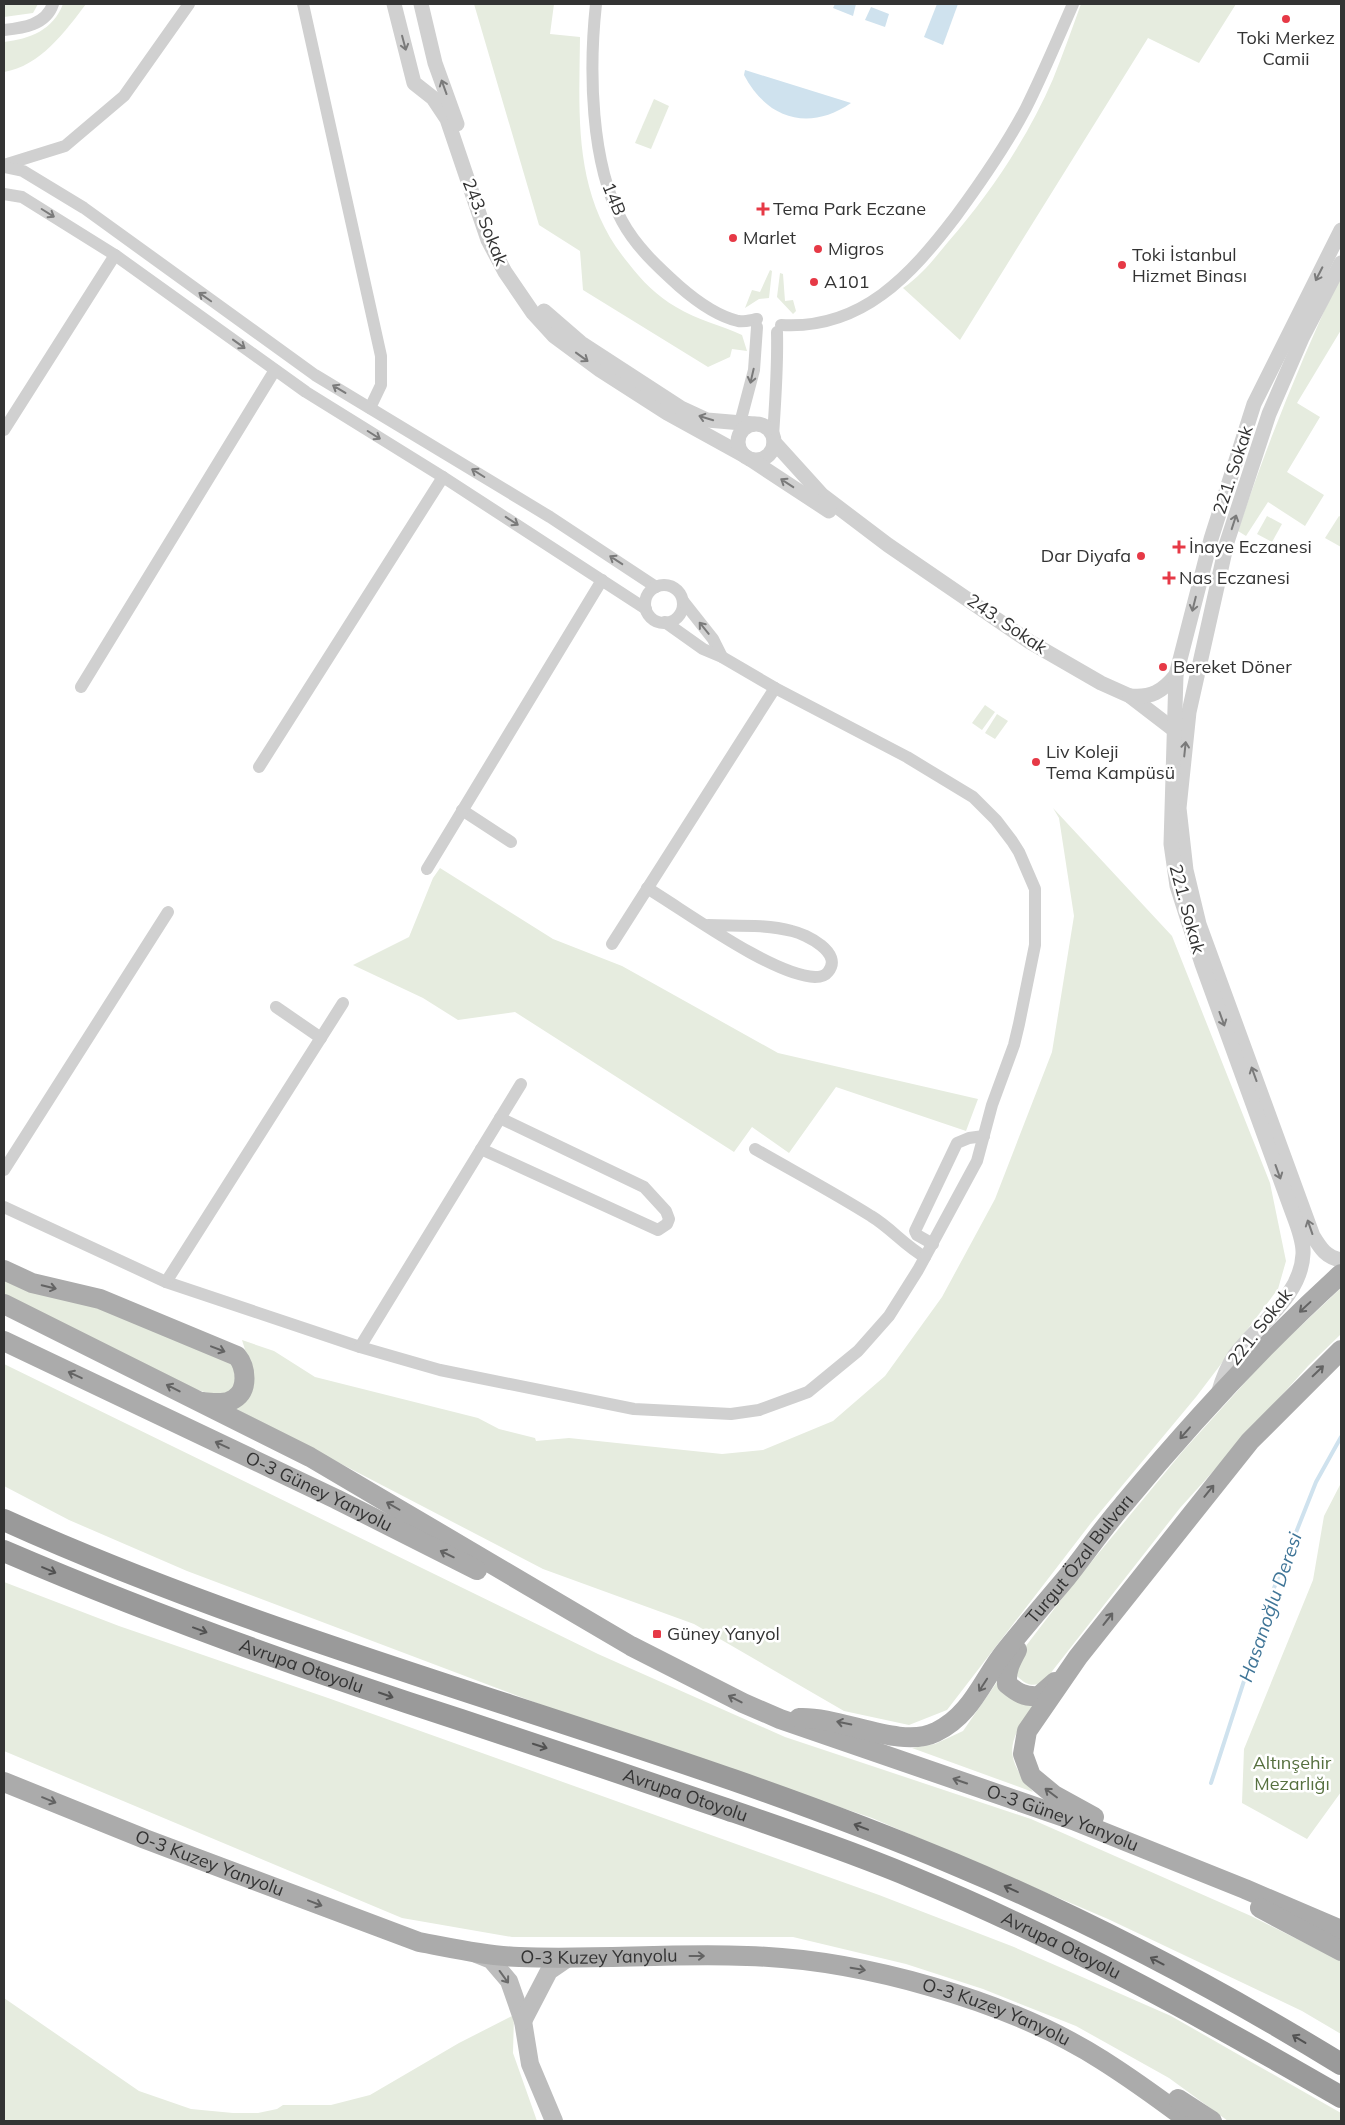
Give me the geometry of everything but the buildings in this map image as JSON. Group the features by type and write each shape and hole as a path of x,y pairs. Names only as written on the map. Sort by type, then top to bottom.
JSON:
{"highway":[{"name":"Avrupa Otoyolu","path":"4,1520 163,1586 254,1619 644,1750 838,1818 952,1863 1080,1921 1207,1986 1341,2064"},
{"name":"Avrupa Otoyolu","path":"4,1551 148,1611 258,1652 798,1833 913,1877 1075,1950 1239,2037 1341,2097"}],"main road":[{"path":"4,1270 32,1283 100,1300 237,1356 242,1362 245,1379 239,1395 235,1399 220,1404 200,1402"},
{"name":"Turgut Özal Bulvarı","path":"780,1719 813,1718 849,1724 890,1736 914,1738 935,1733 967,1709 1005,1652 1122,1506 1268,1342 1341,1274"},
{"path":"4,1304 310,1457 631,1646"},
{"path":"4,1315 131,1367"},
{"name":"O-3 Güney Yanyolu","path":"4,1341 336,1499 743,1703 780,1719 1073,1820 1245,1888 1341,1930"},
{"path":"1341,1350 1250,1441 1078,1657 1027,1731 1023,1754 1031,1776 1054,1795 1341,1951"},
{"path":"1066,1577 1038,1623 1016,1651 1009,1664 1007,1684 1022,1696 1039,1696 1078,1657"},
{"name":"O-3 Kuzey Yanyolu","path":"4,1782 419,1942 518,1958 774,1957 871,1972 925,1986 1015,2017 1101,2059 1189,2121"},
{"path":"1245,1888 1288,1913 1341,1937"},
{"path":"466,1951 491,1960 508,1981 523,2020 530,2064 554,2121"},
{"path":"523,2020 549,1971 568,1958"},
{"path":"1101,2059 1172,2095 1212,2121"}],"street":[{"path":"4,30 28,27 37,22 53,4"},
{"path":"4,166 65,146 124,96 188,4"},
{"path":"303,4 381,356 381,386 370,408"},
{"name":"243. Sokak","path":"394,4 414,83 433,98 447,119 488,240 505,272 533,313 554,336 600,370 667,413 747,457 850,525 888,545"},
{"name":"243. Sokak","path":"421,4 435,63 501,244 513,267 544,312 588,348 681,408 706,420 744,427"},
{"name":"14B","path":"596,4 591,64 597,128 605,176 622,220 650,260 687,294 722,316 740,322 757,323 754,370 744,427"},
{"path":"773,440 768,429 744,427 738,446 747,457 761,459 767,456 773,440 779,329 804,326 844,314 877,299 910,273 932,248 979,186 998,155 1026,108 1073,4"},
{"path":"4,166 23,171 84,208 316,375 542,512 656,587 672,586 677,590 683,601 713,639 722,657"},
{"path":"4,194 22,197 115,255 306,392 443,477 602,580 646,609 653,619 665,622 703,649 722,657 775,688 907,757 973,797 996,820 1020,852 1034,888 1035,944 1014,1045 992,1106 970,1177 926,1257 889,1316 858,1352 808,1392 759,1410 731,1414 698,1414 617,1406 440,1370 360,1347 166,1282 4,1207"},
{"name":"221. Sokak","path":"1218,1396 1223,1377 1235,1355 1287,1296 1296,1280 1303,1254 1300,1237 1289,1202 1202,964 1177,886 1171,844 1176,675 1211,538 1254,404 1341,230"},
{"path":"4,430 115,255"},
{"name":"221. Sokak","path":"1341,263 1302,338 1270,414 1227,542 1189,712 1179,808 1186,870 1199,924 1314,1236 1321,1250 1332,1258 1341,1260"},
{"path":"81,687 275,370"},
{"name":"243. Sokak","path":"773,440 822,495 888,545 1030,642 1101,683 1130,696 1173,729"},
{"path":"259,767 443,477"},
{"path":"426,869 602,580"},
{"path":"646,609 646,598 656,587"},
{"path":"665,622 678,616 681,612 683,601"},
{"name":"243. Sokak","path":"1130,696 1143,697 1154,695 1166,688 1176,675"},
{"path":"612,944 775,688"},
{"path":"462,810 511,842"},
{"path":"648,888 771,964 798,973 820,977 827,974 833,963 831,955 824,948 792,931 708,925"},
{"path":"4,1170 168,912"},
{"path":"166,1282 343,1003"},
{"path":"276,1007 321,1038"},
{"path":"360,1347 521,1084"},
{"path":"481,1149 658,1230 667,1224 669,1219 666,1211 644,1187 500,1118"},
{"path":"933,1244 916,1235 915,1231 958,1143 969,1138 984,1136"},
{"path":"755,1149 872,1217 895,1234 908,1247 926,1257"}],"green space":[{"path":"4,4 38,4 33,13 4,17"},
{"path":"63,4 86,4 51,46 29,63 17,69 4,72 4,42 14,41 40,32 59,13"},
{"path":"474,4 554,4 550,34 580,37 579,98 583,156 598,212 611,238 634,270 656,293 684,312 742,335 747,351 732,349 730,357 708,367 583,290 580,251 539,225"},
{"path":"1081,4 1236,4 1199,63 1148,38 960,340 903,288 921,273 964,224 1007,164 1043,101 1057,70"},
{"path":"654,99 669,106 651,149 635,143"},
{"path":"770,270 772,271 769,298 759,299 745,308 752,290 760,292"},
{"path":"780,273 783,274 785,301 793,300 796,311 793,314 777,297"},
{"path":"1341,274 1341,330 1297,403 1320,417 1287,472 1324,495 1305,526 1268,502 1246,536 1238,531 1261,466 1299,369"},
{"path":"1267,516 1282,524 1272,542 1257,534"},
{"path":"1339,516 1341,517 1341,547 1325,538"},
{"path":"985,705 995,712 982,730 972,723"},
{"path":"997,714 1008,721 995,739 985,733"},
{"path":"1053,808 1172,936 1270,1183 1286,1261 1278,1289 1196,1397 1091,1523 947,1710 909,1725 844,1711 694,1624 543,1569 236,1409 254,1378 242,1340 274,1351 315,1377 478,1418 499,1429 535,1438 536,1441 569,1438 722,1454 763,1450 833,1421 885,1376 942,1297 995,1199 1052,1052 1074,916 1059,818"},
{"path":"440,868 553,939 622,966 778,1053 978,1099 966,1131 836,1087 789,1153 752,1127 734,1152 515,1012 458,1020 423,998 353,965 409,937 433,878"},
{"path":"4,1278 88,1302 230,1357 240,1371 236,1386 226,1394 217,1396 172,1382 4,1297"},
{"path":"1341,1288 1341,1334 1308,1366 1180,1508 1046,1679 1038,1684 1031,1685 1020,1679 1017,1676 1019,1655 1074,1583 1183,1451 1269,1356"},
{"path":"4,1364 598,1654 785,1737 1031,1819 1251,1916 1341,1961 1341,2034 1302,2011 1108,1919 872,1818 579,1719 187,1571 69,1520 4,1486"},
{"name":"Altınşehir Mezarlığı","path":"1341,1483 1341,1792 1307,1839 1242,1803 1244,1749 1313,1580 1324,1516"},
{"path":"4,1582 119,1626 328,1698 879,1895 1014,1947 1171,2016 1341,2113 1341,2121 1228,2121 1169,2078 1076,2026 983,1989 906,1964 793,1937 512,1937 402,1918 4,1751"},
{"path":"997,1682 1004,1692 1036,1702 1020,1727 1012,1747 1016,1767 1033,1792 912,1748 935,1744 963,1731"},
{"path":"4,1998 139,2091 191,2109 233,2113 258,2113 277,2109 283,2105 331,2105 370,2095 459,2043 514,2015 513,2053 537,2121 4,2121"}],"water":[{"path":"835,4 856,4 853,16 833,8"},
{"path":"937,4 958,4 943,45 924,37"},
{"path":"871,7 889,14 885,27 865,20"},
{"path":"745,70 851,103 835,112 820,117 790,116 777,111 753,90 744,75"}],"waterway":[{"name":"Hasanoğlu Deresi","path":"1211,1783 1274,1588 1316,1482 1341,1437"}],"place":[{"name":"Toki Merkez Camii","path":"1286,19"},
{"name":"Tema Park Eczane","path":"763,209"},
{"name":"Marlet","path":"733,238"},
{"name":"Migros","path":"818,249"},
{"name":"Toki İstanbul Hizmet Binası","path":"1122,265"},
{"name":"A101","path":"814,282"},
{"name":"İnaye Eczanesi","path":"1179,547"},
{"name":"Dar Diyafa","path":"1141,556"},
{"name":"Nas Eczanesi","path":"1169,578"},
{"name":"Bereket Döner","path":"1163,667"},
{"name":"Liv Koleji Tema Kampüsü","path":"1036,762"},
{"name":"Güney Yanyol","path":"657,1634"}]}
